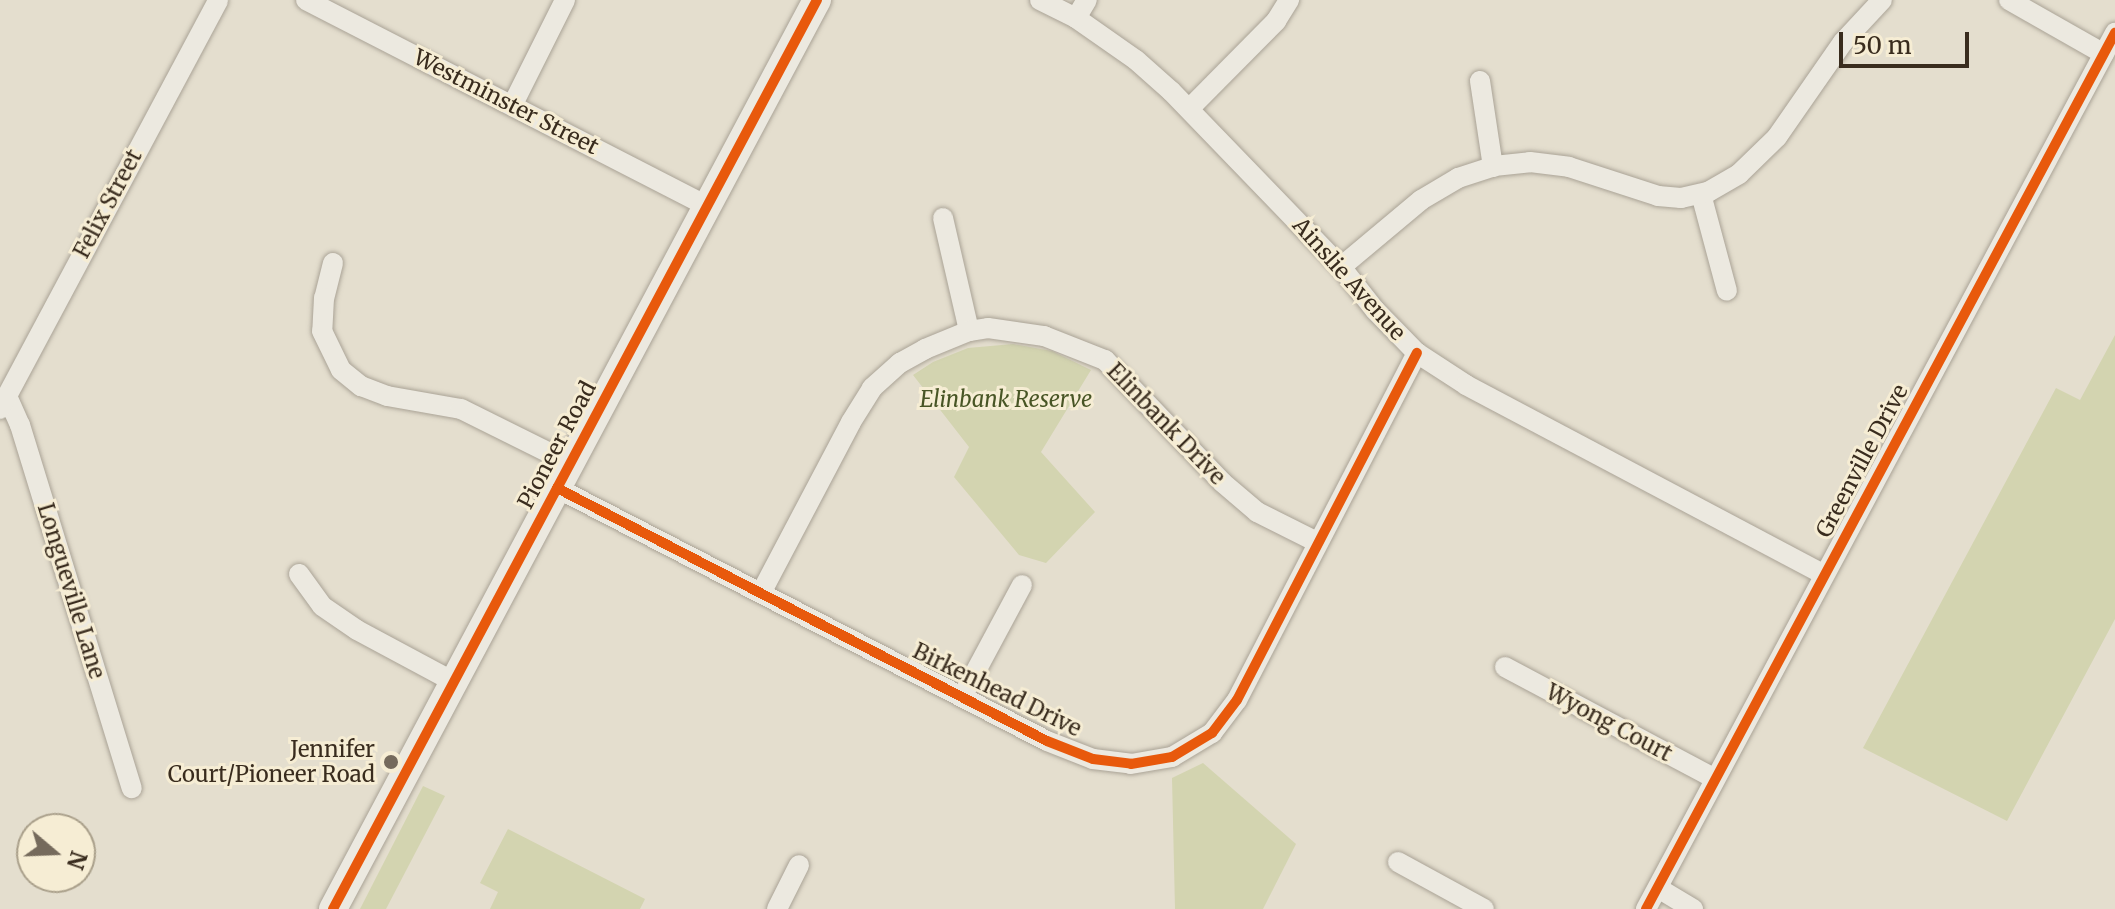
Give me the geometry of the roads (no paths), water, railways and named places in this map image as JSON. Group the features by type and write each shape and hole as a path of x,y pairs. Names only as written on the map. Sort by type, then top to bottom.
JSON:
{"main road":[{"name":"Pioneer Road","path":"333,909 817,0"}],"street":[{"name":"Felix Street","path":"4,402 218,0"},
{"name":"Westminster Street","path":"306,0 706,206"},
{"path":"513,104 565,0"},
{"name":"Ainslie Avenue","path":"1040,0 1082,9 1189,109 1341,267 1375,310 1417,353 1466,385 1823,574"},
{"path":"1189,109 1276,21 1289,0"},
{"path":"1341,267 1421,200 1458,178 1493,167 1530,162 1569,167 1658,196 1681,198 1701,194 1739,174 1777,137 1843,42 1882,0"},
{"path":"2009,0 2104,54"},
{"name":"Greenville Drive","path":"1646,909 2115,33"},
{"path":"1480,81 1493,167"},
{"path":"1701,194 1727,291"},
{"path":"943,218 969,331"},
{"path":"333,263 324,298 322,331 341,370 361,386 387,396 461,409 570,463"},
{"name":"Elinbank Drive","path":"761,593 872,388 900,363 969,331 999,328 1044,336 1105,360 1223,483 1257,512 1317,542"},
{"name":"Birkenhead Drive","path":"557,488 1047,741 1093,759 1131,764 1172,757 1212,733 1237,700 1417,353"},
{"name":"Longueville Lane","path":"4,402 20,425 132,788"},
{"path":"299,574 322,606 357,630 454,682"},
{"path":"962,697 1022,585"},
{"name":"Wyong Court","path":"1505,667 1714,778"},
{"path":"1398,862 1484,909"},
{"path":"777,909 799,865"},
{"path":"1658,888 1693,909"}],"place":[{"name":"Jennifer Court/Pioneer Road","path":"391,762"}],"park label":[{"name":"Elinbank Reserve","path":"1006,400"}]}
